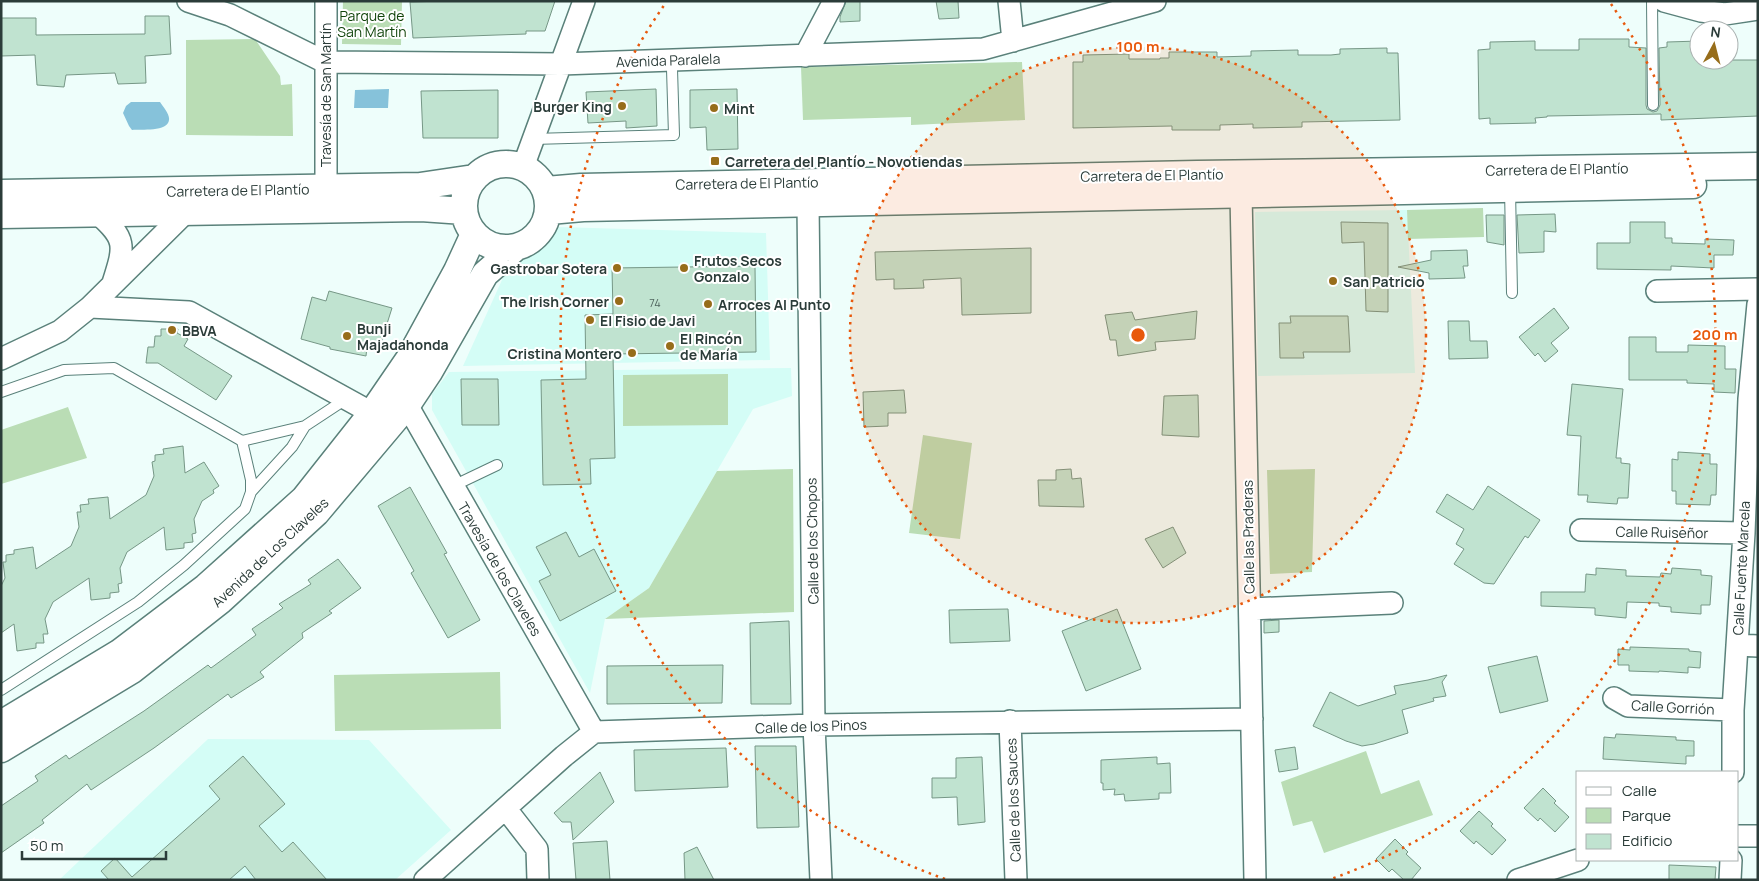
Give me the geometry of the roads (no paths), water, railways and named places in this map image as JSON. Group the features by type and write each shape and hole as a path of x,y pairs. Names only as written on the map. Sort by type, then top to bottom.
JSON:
{"street":[{"name":"Avenida Paralela","path":"188,1 230,16 325,62 561,64 983,49 1155,1"},
{"name":"Travesía de San Martín","path":"326,1 326,188"},
{"path":"523,167 584,1"},
{"path":"805,56 834,1"},
{"path":"1009,1 1013,41"},
{"path":"1664,1 1701,11 1725,14 1758,9"},
{"path":"510,164 523,167 540,180 547,200 545,224 538,235 528,243 515,248 493,246 483,241 469,222 464,199 468,188 474,178 485,170 497,165 510,164"},
{"name":"Carretera de El Plantío","path":"547,200 629,186 1178,174 1758,166"},
{"name":"Carretera de El Plantío","path":"1,194 420,186 474,178"},
{"name":"Carretera de El Plantío","path":"547,200 583,208 1758,184"},
{"name":"Calle las Praderas","path":"1241,194 1254,880"},
{"name":"Calle de los Chopos","path":"808,203 814,725 821,880"},
{"name":"Carretera de El Plantío","path":"1,215 422,208 469,222"},
{"path":"96,212 113,227 121,242 120,261 112,284"},
{"path":"1,359 60,331 90,307 186,212"},
{"name":"Avenida de Los Claveles","path":"1,724 119,653 206,587 304,498 372,413 409,359 457,272 469,222"},
{"name":"Avenida de Los Claveles","path":"1,749 132,670 221,600 316,512 407,405 429,372 485,274 515,248"},
{"path":"1657,291 1758,289"},
{"name":"Calle Fuente Marcela","path":"1733,771 1733,710 1747,646 1744,533 1752,477 1749,399 1758,304"},
{"path":"90,307 189,312 372,413"},
{"name":"Travesía de los Claveles","path":"407,405 594,732"},
{"name":"Calle Ruiseñor","path":"1581,530 1744,533"},
{"path":"1250,609 1392,603"},
{"name":"Calle Gorrión","path":"1614,698 1628,706 1733,710"},
{"name":"Calle de los Pinos","path":"594,732 814,725 1252,718"},
{"name":"Calle de los Sauces","path":"1010,721 1016,880"},
{"path":"425,880 564,756 594,732"},
{"path":"506,809 536,849 538,880"},
{"path":"1739,836 1758,836"},
{"path":"1518,880 1576,861"},
{"path":"1730,880 1731,861"}],"lane":[{"path":"1652,1 1653,105"},
{"path":"533,139 674,135 672,69"},
{"path":"1510,188 1512,292"},
{"path":"1,392 64,370 114,368 242,441 305,426 346,400"},
{"path":"251,492 292,447 305,426"},
{"path":"1,690 138,602 184,565 245,509 251,492 251,480 242,441"},
{"path":"453,486 497,464"}],"water":[{"path":"389,89 388,108 354,108 355,90"},
{"path":"131,102 160,102 168,115 169,120 167,124 159,128 132,130 123,113 126,106"}],"place":[{"name":"Burger King","path":"622,106"},
{"name":"Mint","path":"714,108"},
{"name":"Carretera del Plantío - Novotiendas","path":"715,161"},
{"name":"Gastrobar Sotera","path":"617,268"},
{"name":"Frutos Secos Gonzalo","path":"684,268"},
{"name":"San Patricio","path":"1333,281"},
{"name":"The Irish Corner","path":"619,301"},
{"name":"Arroces Al Punto","path":"708,304"},
{"name":"El Fisio de Javi","path":"590,320"},
{"name":"BBVA","path":"172,330"},
{"name":"Bunji Majadahonda","path":"347,336"},
{"name":"El Rincón de María","path":"670,346"},
{"name":"Cristina Montero","path":"632,353"}],"park label":[{"name":"Parque de San Martín","path":"372,24"}]}
